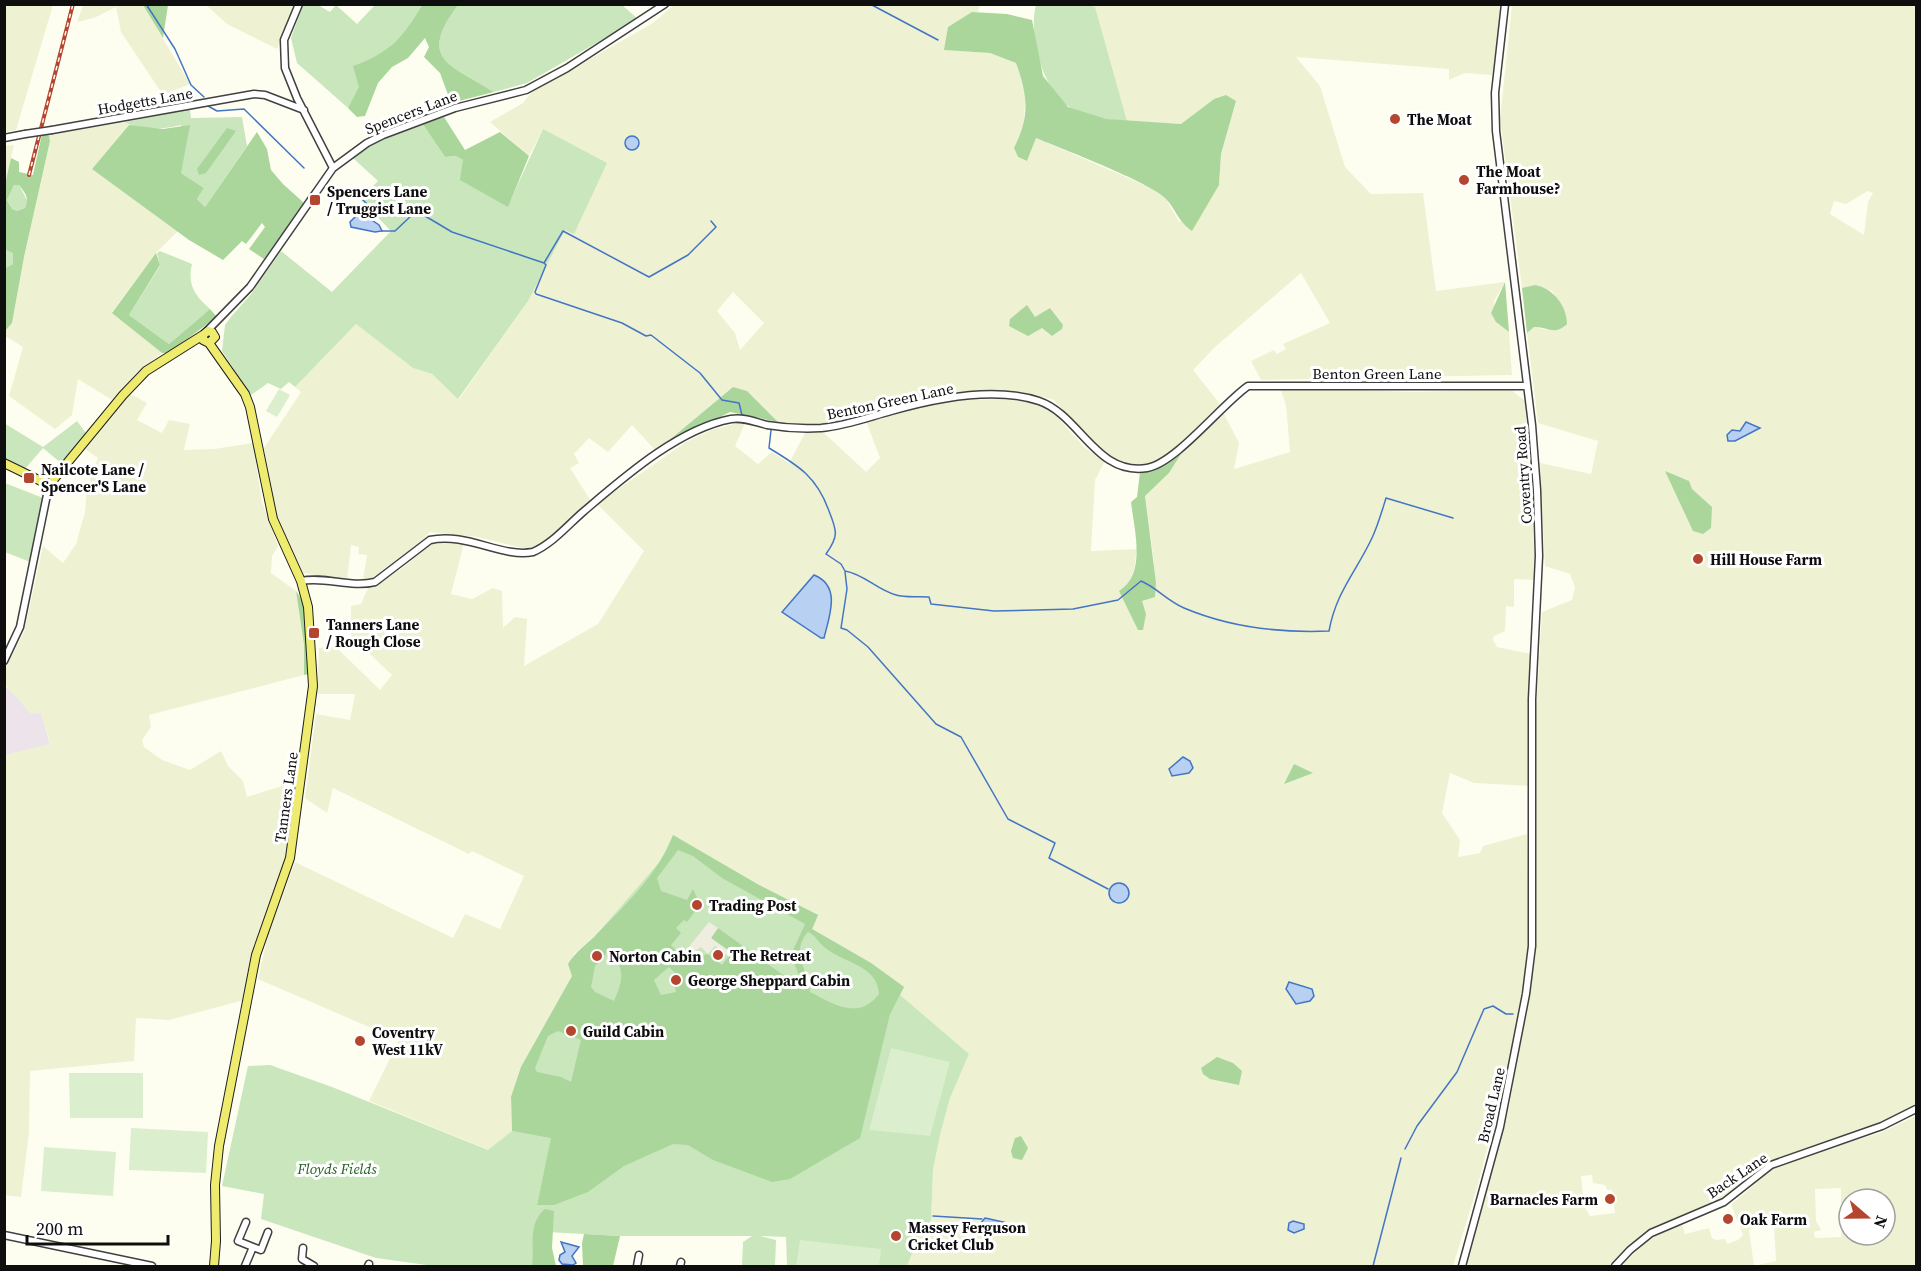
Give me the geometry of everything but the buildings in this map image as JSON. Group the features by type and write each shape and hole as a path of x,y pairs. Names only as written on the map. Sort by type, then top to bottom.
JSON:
{"main road":[{"path":"205,333 212,332 215,336 209,344"},
{"name":"Tanners Lane","path":"205,333 205,342 209,344 245,394 273,519 300,581 312,632 312,714 290,858 256,955 219,1146 215,1185 214,1266"},
{"name":"Spencers Lane","path":"49,485 123,394 147,371 205,333"},
{"path":"4,463 49,485"}],"street":[{"path":"299,4 287,31 283,53 285,68 297,98 333,168"},
{"name":"Spencers Lane","path":"205,333 250,286 333,168 367,143 454,108 526,90 567,68 665,4"},
{"name":"Coventry Road","path":"1505,4 1496,93 1496,131 1532,426 1539,556 1532,699 1532,947"},
{"name":"Hodgetts Lane","path":"4,138 254,94 304,110"},
{"path":"289,104 297,98"},
{"name":"Spencers Lane","path":"215,336 222,316"},
{"name":"Benton Green Lane","path":"300,581 311,579 364,585 375,582 430,540 468,540 518,552 536,551 665,448 732,419 745,419 787,428 823,428 941,399 992,395 1017,397 1042,402 1056,410 1088,444 1106,458 1123,466 1146,468 1168,459 1248,386 1527,386"},
{"path":"4,661 20,627 49,485"},
{"name":"Broad Lane","path":"1462,1266 1500,1127 1526,994 1532,947"},
{"name":"Back Lane","path":"1615,1266 1651,1233 1724,1202 1771,1165 1882,1126 1917,1109"},
{"path":"246,1222 238,1241 261,1250 268,1232"},
{"path":"4,1235 152,1266"},
{"path":"245,1266 253,1247"},
{"path":"303,1248 301,1263 315,1266"},
{"path":"637,1266 639,1255"}],"shaded area":[{"path":"4,686 41,712 50,745 5,755"},
{"path":"709,922 718,928 711,938 732,953 729,957 715,946 708,954 701,947 692,953 687,949"}],"green space":[{"path":"5,4 53,5 16,130 5,132"},
{"path":"83,5 143,5 190,84 163,95 121,32 116,7 94,18 77,22"},
{"path":"143,5 168,5 163,38"},
{"path":"206,5 296,5 277,49 227,24"},
{"path":"303,5 318,5 330,12 336,5 357,24 375,5 422,5 408,30 378,57 354,66 360,87 348,108 297,63 291,38"},
{"path":"422,5 458,5 446,23 440,38 440,49 444,59 452,67 494,92 451,103 440,73 424,57 429,47 425,38 408,58 392,67 378,83 365,116 357,117 348,108 359,87 353,66 376,56 394,43 409,26"},
{"path":"458,5 622,5 638,19 527,83 494,92 452,67 444,59 440,49 440,38 446,23"},
{"path":"674,5 980,5 978,12 972,12 945,50 990,53 1016,63 1026,92 1023,131 1014,148 1018,157 1027,161 1036,138 1149,187 1166,199 1179,222 1219,185 1221,154 1236,101 1214,99 1181,124 1127,121 1095,8 1087,5 1502,5 1492,75 1465,73 1449,80 1449,69 1296,57 1320,86 1345,167 1371,194 1423,193 1436,291 1505,282 1494,301 1496,322 1509,332 1512,375 1261,380 1251,361 1274,350 1277,354 1286,349 1283,344 1330,323 1301,273 1215,347 1193,370 1220,404 1180,445 1168,455 1150,464 1133,464 1115,459 1095,445 1054,400 1044,397 976,391 941,395 824,425 799,425 778,422 747,391 733,387 656,451 632,425 608,452 589,438 574,454 579,463 570,468 591,501 539,545 526,549 478,537 429,532 427,536 371,579 363,580 367,555 358,554 359,547 351,545 347,580 303,573 278,522 264,448 301,392 295,387 356,324 413,368 432,374 459,399 528,301 565,229 574,234 543,129 529,156 490,122 523,103 532,92 653,23","holes":["733,292 764,323 740,350 735,333 717,311"]},
{"path":"1036,5 1095,7 1127,121 1104,119 1081,113 1059,98 1044,74 1039,60 1034,30"},
{"path":"1512,5 1916,5 1916,1105 1888,1120 1761,1166 1727,1196 1651,1229 1631,1244 1609,1266 1467,1266 1509,1107 1536,954 1536,710 1542,612 1572,600 1575,587 1570,574 1545,566 1540,463 1591,474 1598,441 1538,423 1527,333 1534,327 1548,330 1563,308 1552,291 1535,285 1522,288 1500,119","holes":["1868,191 1873,193 1868,202 1864,235 1830,214 1834,201 1846,204","1592,1175 1593,1183 1605,1185 1607,1190 1612,1190 1615,1213 1590,1216 1584,1206 1581,1176"]},
{"path":"972,12 1007,14 1032,20 1043,76 1068,107 1106,119 1181,124 1214,99 1226,95 1236,101 1221,154 1219,185 1192,231 1183,223 1166,199 1157,192 1105,166 1036,138 1027,161 1018,157 1014,148 1023,126 1026,106 1016,63 990,53 944,50 948,27"},
{"path":"190,109 191,118 242,117 247,146 205,207 197,199 204,188 181,173 181,125 145,128 125,122"},
{"path":"444,117 465,150 500,132 529,156 508,207 460,180 463,160 456,156 445,157 422,123"},
{"path":"125,122 129,125 92,169 178,231 156,253 112,312 162,353 138,371 112,400 78,379 72,415 55,429 9,396 23,347 5,336 4,331 12,323 50,141 49,135"},
{"path":"422,123 445,157 457,156 463,160 508,206 543,129 607,163 574,234 565,230 528,301 458,399 432,374 413,368 356,324 295,387 289,382 281,389 268,383 251,395 222,351 225,325 252,293 281,251 332,292 391,231 360,199 378,181 353,158 371,145"},
{"path":"129,125 163,129 190,125 181,173 204,188 197,199 205,207 257,132 267,149 271,170 304,203 264,259 249,249 265,227 262,223 246,244 242,241 223,260 189,240 92,169"},
{"path":"227,128 236,131 206,173 199,175 197,169"},
{"path":"42,134 49,135 50,141 12,323 5,331 4,269 13,264 13,253 4,249 5,184 11,158 19,162 19,172 33,175","holes":["14,185 19,185 27,201 25,208 17,211 12,209 7,200"]},
{"path":"14,145 5,184 5,146"},
{"path":"14,185 19,185 28,202 25,208 17,211 12,209 7,200"},
{"path":"5,249 14,253 13,264 5,269"},
{"path":"160,251 192,264 191,278 194,290 210,309 169,344 129,315 160,266 157,253"},
{"path":"156,253 160,265 129,315 169,344 210,309 217,317 168,353 162,353 112,313"},
{"path":"1505,282 1509,332 1496,322 1491,313"},
{"path":"1535,285 1548,290 1562,305 1567,324 1562,328 1555,330 1534,327 1527,333 1522,288"},
{"path":"1027,305 1035,317 1050,308 1063,325 1062,329 1052,336 1042,328 1028,336 1009,326 1010,319"},
{"path":"733,387 747,391 778,422 730,412 661,447"},
{"path":"1280,388 1416,392 1510,389 1525,401 1536,580 1514,579 1514,607 1506,606 1505,631 1494,636 1493,640 1497,647 1531,654 1529,786 1474,783 1450,773 1442,813 1460,840 1458,857 1480,853 1483,846 1527,834 1529,953 1509,1064 1478,1184 1453,1266 907,1266 919,1236 931,1220 933,1170 940,1135 950,1098 969,1054 899,995 903,987 871,963 812,929 817,915 759,885 673,835 661,860 596,935 574,954 572,976 521,1067 511,1097 512,1131 489,1150 369,1101 399,1040 258,979 267,939 295,862 453,938 465,914 500,929 524,876 472,851 469,854 333,788 327,813 305,798 316,714 350,720 355,694 317,694 319,648 335,646 380,690 392,675 351,636 351,606 361,604 368,588 379,584 401,569 431,544 464,543 451,594 472,599 493,588 502,591 503,628 515,617 527,619 524,666 598,624 644,551 597,504 686,442 711,430 746,421 735,446 758,464 772,452 789,463 805,433 823,432 866,472 880,458 866,421 947,401 998,399 1031,402 1050,409 1085,448 1105,461 1095,480 1091,551 1137,549 1134,570 1127,587 1120,591 1138,629 1142,630 1142,601 1154,562 1145,496 1169,473 1186,446 1222,410 1239,443 1234,469 1290,452 1286,405"},
{"path":"279,389 290,395 277,417 266,411"},
{"path":"129,393 147,403 137,420 162,433 169,420 190,424 184,450 214,449 253,443 262,502 278,546 272,556 271,573 296,591 304,645 304,675 149,715 151,727 142,740 144,747 162,760 190,770 221,751 228,766 243,781 247,797 298,781 293,829 283,874 253,949 244,1000 169,1020 136,1018 134,1061 30,1071 29,1132 21,1197 4,1195 4,755 50,744 41,713 31,714 5,685 5,669 24,632 43,546 63,563 76,544 85,512 87,488 98,458 82,447"},
{"path":"77,421 86,433 61,463 43,448 25,469 5,460 4,423 43,447"},
{"path":"1186,446 1169,473 1145,496 1156,583 1155,597 1142,601 1146,614 1143,630 1138,630 1119,591 1128,583 1136,562 1136,538 1131,502 1137,497 1140,472 1162,466"},
{"path":"1665,471 1689,481 1692,489 1712,507 1711,528 1703,534 1693,531"},
{"path":"5,483 43,498 30,562 5,552"},
{"path":"296,591 305,609 307,620 309,674 304,675 304,645"},
{"path":"1294,764 1313,773 1284,784"},
{"name":"Floyds Fields","path":"673,835 759,885 818,915 812,929 871,963 904,987 900,995 969,1054 950,1098 940,1135 933,1170 931,1220 919,1236 907,1266 787,1266 786,1237 760,1236 776,1240 775,1266 742,1266 743,1242 752,1236 620,1236 547,1232 540,1266 434,1266 376,1258 261,1219 264,1194 222,1186 248,1066 270,1065 332,1087 488,1150 512,1131 552,1137 537,1205 564,1141 519,1111 511,1097 521,1067 596,935 661,860"},
{"path":"673,835 759,885 818,915 812,929 871,963 904,987 890,1014 860,1138 790,1179 772,1182 713,1160 688,1145 673,1144 624,1166 588,1192 554,1205 537,1205 551,1138 512,1131 511,1097 521,1067 572,976 568,964 640,888 667,849","holes":["678,850 693,856 722,878 805,924 791,955 805,991 718,928 711,938 731,953 722,965 708,954 684,959 671,945 681,933 676,928 684,920 687,922 696,910 694,901 698,900 693,889 687,900 661,891 657,878","808,932 834,954 867,971 875,980 879,994 863,1007 846,1008 810,992 800,954 803,939","609,951 618,963 621,981 614,1001 595,992 591,987 595,966","669,967 677,975 673,977 676,992 661,995 654,980","558,1031 581,1040 571,1082 561,1077 537,1072 535,1068 548,1036"]},
{"path":"891,1048 950,1062 930,1136 869,1130"},
{"path":"1217,1057 1233,1063 1242,1071 1239,1085 1210,1079 1203,1074 1201,1068"},
{"path":"69,1073 143,1073 143,1118 70,1118"},
{"path":"1916,1116 1916,1266 1754,1266 1625,1266 1624,1263 1651,1238 1682,1224 1685,1234 1709,1228 1712,1238 1716,1240 1725,1239 1727,1244 1738,1240 1743,1235 1731,1205 1773,1168 1819,1151 1880,1133","holes":["1774,1226 1776,1261 1754,1266 1749,1230"]},
{"path":"131,1128 208,1132 206,1173 129,1170"},
{"path":"1021,1136 1028,1148 1022,1160 1013,1158 1011,1151 1015,1138"},
{"path":"44,1147 116,1152 113,1196 41,1191"},
{"path":"545,1209 554,1211 552,1248 556,1266 532,1266 534,1229 539,1215"},
{"path":"584,1234 620,1236 613,1266 583,1266"},
{"path":"800,1240 881,1249 879,1266 796,1266"}],"water":[{"path":"632,136 637,138 639,143 637,148 632,150 627,148 625,143 627,138"},
{"path":"360,212 379,225 382,231 375,232 351,227 350,222"},
{"path":"1746,422 1760,428 1735,441 1728,441 1727,435 1732,430 1740,431"},
{"path":"814,575 823,580 831,594 830,612 824,638 782,612"},
{"path":"1183,757 1190,761 1193,768 1189,773 1172,776 1169,769"},
{"path":"1119,883 1126,886 1129,893 1126,900 1119,903 1112,900 1109,893 1112,886"},
{"path":"1289,982 1312,989 1314,996 1310,1001 1296,1004 1286,989"},
{"path":"985,1218 1003,1222 989,1228 980,1224"},
{"path":"1293,1221 1304,1224 1304,1229 1294,1233 1288,1230 1289,1223"},
{"path":"561,1242 579,1247 572,1256 576,1263 573,1265 562,1264 559,1260 560,1255 565,1252"}],"waterway":[{"path":"146,4 175,49 191,85 204,97"},
{"path":"870,4 938,40"},
{"path":"208,106 217,111 244,109 304,168"},
{"path":"363,200 368,205 368,216"},
{"path":"415,210 452,232 544,263 546,265 536,294 622,323 646,336 651,335 700,373 722,400 739,403 742,415 773,423"},
{"path":"382,231 395,231 412,215"},
{"path":"544,263 563,231 649,277 688,255 716,227 711,221"},
{"path":"771,430 769,448 806,474 824,499 834,524 835,533 835,538 826,554 841,564 845,571 858,575 889,593 929,597 931,604 994,611 1073,609 1118,600 1141,581 1184,608 1219,620 1274,630 1329,631 1336,605 1372,538 1386,498 1453,518"},
{"path":"845,572 847,589 841,628 847,630 868,647 936,724 961,737 1008,819 1055,843 1049,858 1108,889"},
{"path":"1405,1149 1417,1126 1457,1072 1484,1009 1493,1006 1506,1014 1513,1014"},
{"path":"1373,1266 1401,1158"},
{"path":"933,1216 982,1219"}],"railway":[{"path":"29,175 73,4"}],"place":[{"name":"The Moat","path":"1395,119"},
{"name":"The Moat Farmhouse?","path":"1464,180"},
{"name":"Spencers Lane / Truggist Lane","path":"315,200"},
{"name":"Nailcote Lane / Spencer'S Lane","path":"29,478"},
{"name":"Hill House Farm","path":"1698,559"},
{"name":"Tanners Lane / Rough Close","path":"314,633"},
{"name":"Trading Post","path":"697,905"},
{"name":"The Retreat","path":"718,955"},
{"name":"Norton Cabin","path":"597,956"},
{"name":"George Sheppard Cabin","path":"676,980"},
{"name":"Guild Cabin","path":"571,1031"},
{"name":"Coventry West 11kV","path":"360,1041"},
{"name":"Barnacles Farm","path":"1610,1199"},
{"name":"Oak Farm","path":"1728,1219"},
{"name":"Massey Ferguson Cricket Club","path":"896,1236"}]}
